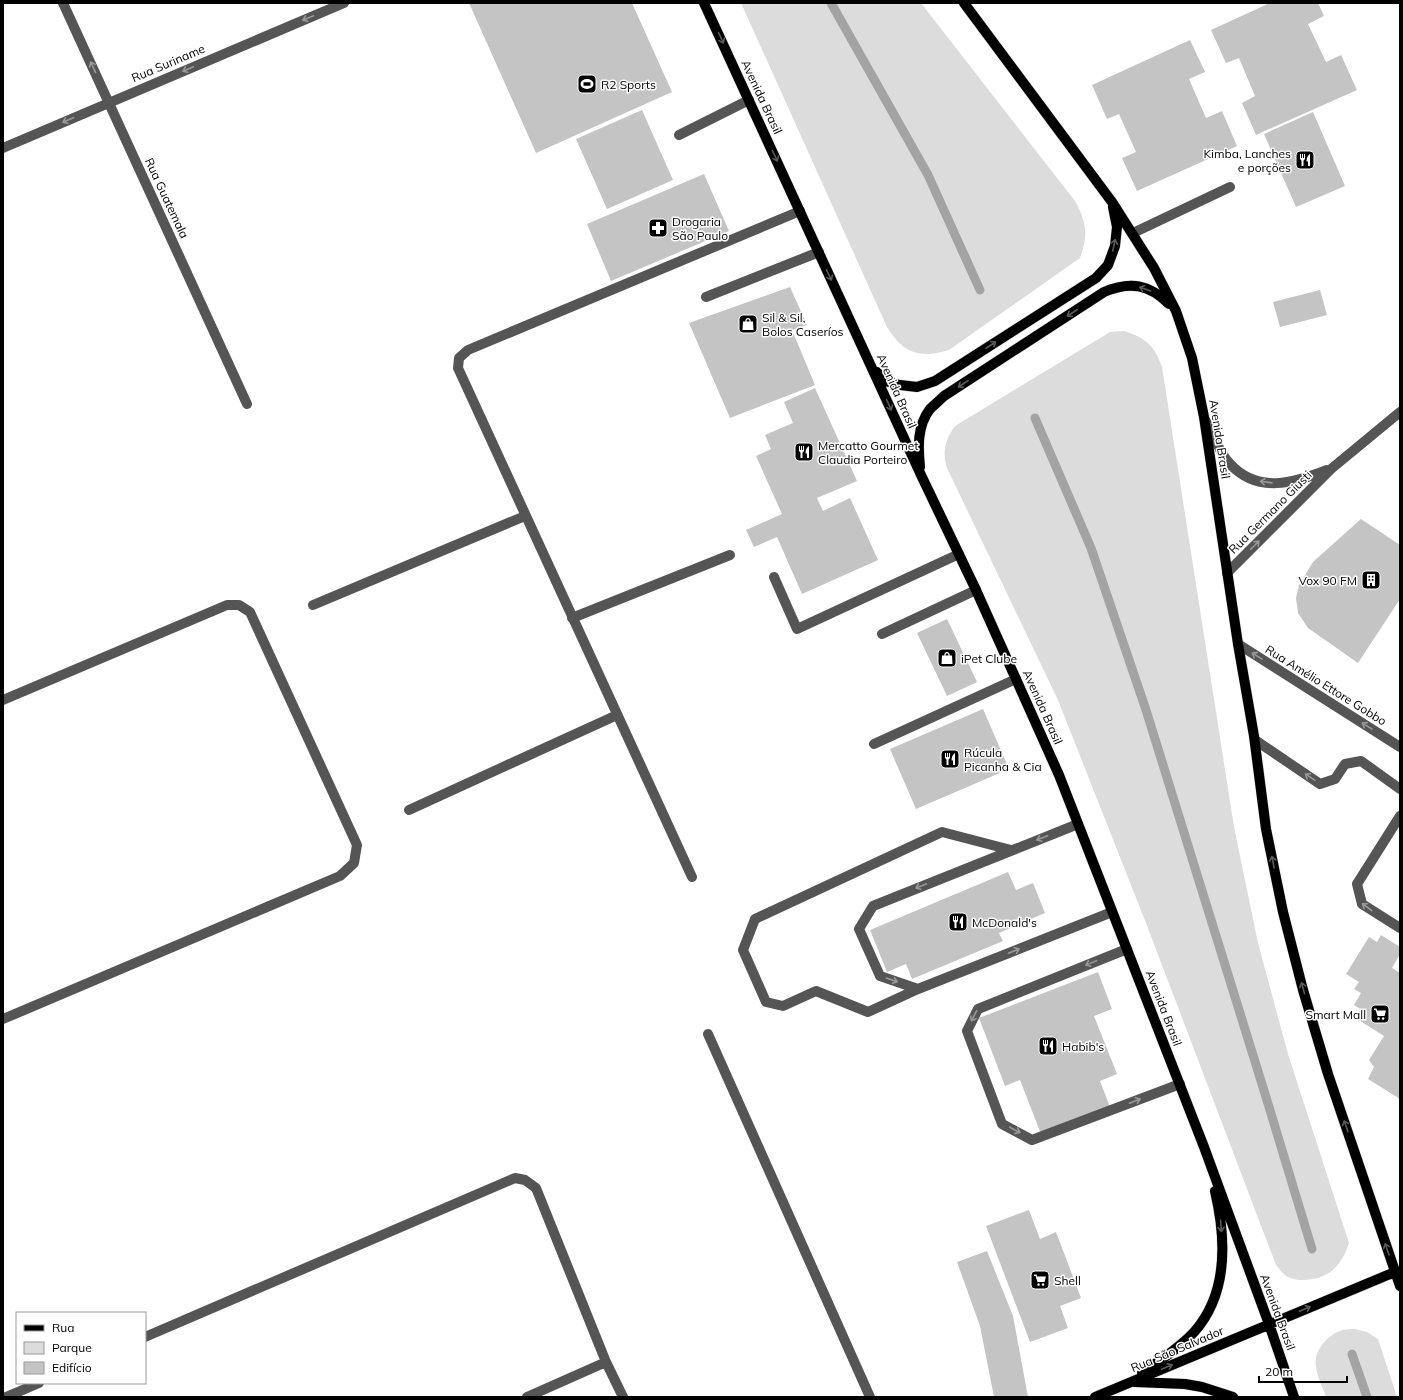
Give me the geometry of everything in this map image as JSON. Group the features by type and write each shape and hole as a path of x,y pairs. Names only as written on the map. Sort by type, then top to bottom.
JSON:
{"main road":[{"name":"Avenida Brasil","path":"704,3 921,475 976,590 1059,775 1204,1147 1269,1324 1294,1397"},
{"name":"Avenida Brasil","path":"964,3 1112,202 1154,268 1176,310 1192,358 1204,417 1238,644 1255,740 1266,828 1283,912 1303,990 1328,1074 1398,1271 1400,1286"},
{"path":"872,366 885,381 900,385 917,387 935,381 1096,278 1108,266 1115,246 1117,227 1112,202"},
{"path":"921,475 918,446 920,428 929,410 944,396 1104,292 1118,286 1131,285 1145,288 1161,295 1176,310"},
{"path":"1131,1382 1178,1346 1193,1332 1206,1318 1213,1300 1219,1280 1222,1238 1220,1214 1204,1147"},
{"name":"Rua São Salvador","path":"1095,1397 1398,1271"},
{"path":"1131,1382 1185,1384 1209,1389 1233,1397"}],"street":[{"name":"Rua Guatemala","path":"63,3 247,404"},
{"name":"Rua Suriname","path":"3,148 344,3"},
{"path":"679,135 749,100"},
{"path":"1133,233 1230,187"},
{"path":"692,877 458,368 459,358 468,350 800,211"},
{"path":"706,297 819,252"},
{"name":"Rua Germano Giusti","path":"1228,573 1331,469 1400,412"},
{"name":"Rua Germano Giusti","path":"1204,417 1218,447 1229,464 1244,475 1262,482 1282,484 1303,480 1331,469"},
{"path":"313,605 525,516"},
{"path":"774,577 796,629 959,554"},
{"path":"572,618 730,555"},
{"path":"882,634 976,590"},
{"path":"3,700 227,605 239,605 250,612 357,845 354,863 340,876 3,1019"},
{"name":"Rua Amélio Ettore Gobbo","path":"1238,644 1400,747"},
{"path":"874,744 1016,680"},
{"path":"409,810 617,715"},
{"path":"1255,740 1320,784 1335,778 1345,764 1361,761 1400,789"},
{"path":"1400,816 1357,884 1362,904 1400,928"},
{"path":"918,989 880,976 859,929 873,906 1078,824"},
{"path":"1012,850 942,832 755,919 743,950 766,1002 783,1006 816,991 868,1012 918,989 1112,912"},
{"path":"1127,949 978,1009 967,1031 1002,1124 1032,1140 1180,1084"},
{"path":"708,1034 870,1397"},
{"path":"146,1338 515,1178 525,1180 536,1188 606,1362 623,1397"},
{"path":"527,1397 606,1362"},
{"path":"6,1397 37,1384"}],"green space":[{"path":"741,3 921,3 1075,201 1082,216 1085,229 1083,250 1080,258 949,350 938,353 920,354 913,352 899,343 887,327"},
{"path":"1124,331 1138,336 1148,343 1156,353 1162,367 1234,827 1258,943 1288,1054 1349,1243 1342,1259 1337,1265 1326,1275 1319,1278 1300,1280 1290,1278 1276,1265 1146,923 1058,700 945,462 945,446 955,426 1110,332"},
{"path":"1355,1329 1367,1332 1378,1339 1397,1397 1326,1397 1316,1367 1319,1349 1327,1339 1337,1332"}],"building":[{"name":"R2 Sports","path":"469,3 632,3 672,92 536,153"},
{"path":"1270,3 1318,3 1324,16 1308,24 1326,62 1341,55 1357,90 1256,135 1242,103 1255,96 1239,58 1226,63 1211,30"},
{"path":"1190,40 1205,72 1189,79 1206,118 1222,111 1237,146 1137,191 1122,158 1136,152 1119,114 1107,119 1092,85"},
{"path":"642,110 673,180 607,209 576,139"},
{"name":"Kimba, Lanches e porções","path":"1313,112 1345,186 1296,207 1264,134"},
{"name":"Drogaria São Paulo","path":"704,174 729,231 611,281 587,224"},
{"path":"790,287 807,325 792,330 815,385 730,418 689,323"},
{"path":"1320,290 1327,315 1280,327 1273,302"},
{"path":"815,388 857,481 817,498 823,511 850,498 878,560 802,594 777,537 754,547 746,530 782,514 756,456 771,449 765,435 793,423 784,402"},
{"path":"1361,519 1400,545 1400,599 1358,663 1308,628 1298,613 1296,598 1299,585 1313,562"},
{"name":"iPet Clube","path":"947,619 977,682 947,696 917,633"},
{"name":"Rúcula Picanha & Cia","path":"983,709 1009,769 916,809 890,749"},
{"name":"McDonald's","path":"1008,872 1016,890 1033,883 1045,913 999,933 1003,941 912,979 906,964 887,972 870,930"},
{"name":"Smart Mall","path":"1381,935 1400,947 1400,954 1392,968 1400,973 1400,1099 1368,1079 1374,1067 1369,1060 1384,1036 1357,1019 1362,1010 1354,1005 1361,993 1354,989 1359,982 1346,974 1369,937 1377,942"},
{"name":"Habib's","path":"1098,972 1112,1009 1094,1016 1117,1074 1100,1081 1110,1107 1041,1134 1020,1080 1005,1086 979,1018"},
{"name":"Shell","path":"1029,1210 1040,1239 1056,1232 1081,1298 1060,1306 1068,1328 1030,1342 986,1226"},
{"path":"987,1251 1013,1316 1028,1397 994,1397 980,1326 957,1262"}],"waterway":[{"path":"831,3 928,175 980,290"},
{"path":"1035,418 1091,548 1146,710 1312,1249"},
{"path":"1352,1354 1367,1397"}],"place":[{"name":"R2 Sports","path":"587,84"},
{"name":"Kimba, Lanches e porções","path":"1305,160"},
{"name":"Drogaria São Paulo","path":"658,228"},
{"name":"Sil & Sil, Bolos Caseríos","path":"748,324"},
{"name":"Mercatto Gourmet Claudia Porteiro","path":"804,452"},
{"name":"Vox 90 FM","path":"1371,580"},
{"name":"iPet Clube","path":"947,658"},
{"name":"Rúcula Picanha & Cia","path":"950,759"},
{"name":"McDonald's","path":"958,922"},
{"name":"Smart Mall","path":"1380,1014"},
{"name":"Habib's","path":"1048,1046"},
{"name":"Shell","path":"1040,1280"}]}
